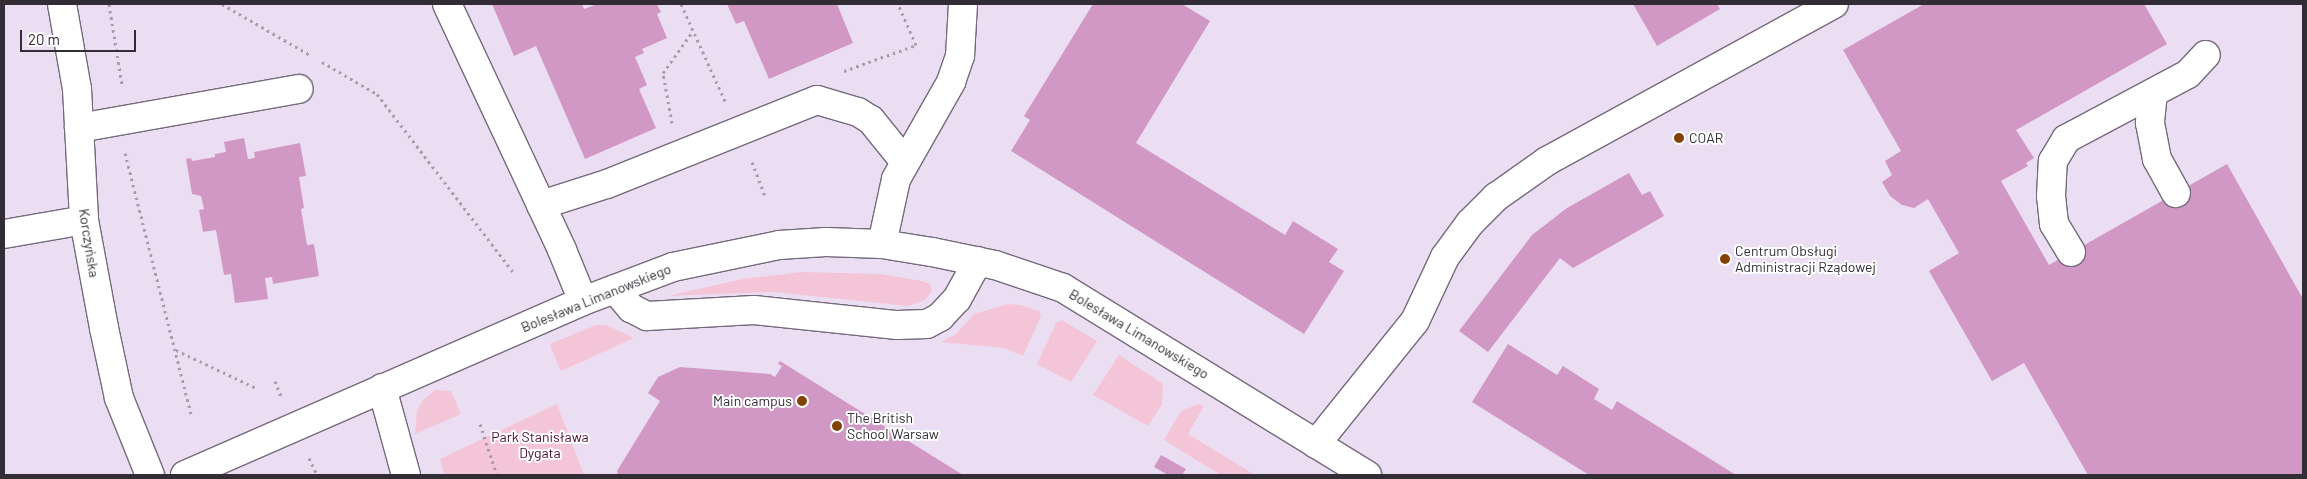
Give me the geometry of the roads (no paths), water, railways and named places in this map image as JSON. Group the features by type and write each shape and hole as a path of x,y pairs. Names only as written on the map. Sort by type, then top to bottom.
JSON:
{"street":[{"name":"Korczyńska","path":"62,4 77,89 84,220 119,398 150,475"},
{"path":"447,4 541,205 583,302"},
{"path":"882,244 896,179 951,82 960,56 963,4"},
{"path":"1316,444 1415,320 1445,257 1470,223 1496,197 1541,165 1834,4"},
{"path":"2071,252 2054,224 2051,196 2053,161 2066,139 2188,74 2206,55"},
{"path":"79,128 299,89"},
{"path":"2153,93 2150,123 2157,159 2176,192"},
{"path":"541,205 607,184 816,100 833,102 871,120 905,162"},
{"path":"4,234 84,220"},
{"name":"Bolesława Limanowskiego","path":"185,475 583,302 673,267 779,245 882,244 978,261 1063,288 1366,475"},
{"path":"615,289 631,308 647,316 754,310 897,325 927,324 940,317 957,299 978,261"},
{"path":"382,388 406,475"}],"place":[{"name":"COAR","path":"1679,138"},
{"name":"Centrum Obsługi Administracji Rządowej","path":"1725,259"},
{"name":"Main campus","path":"802,401"},
{"name":"The British School Warsaw","path":"837,426"}],"park label":[{"name":"Park Stanisława Dygata","path":"540,446"}]}
